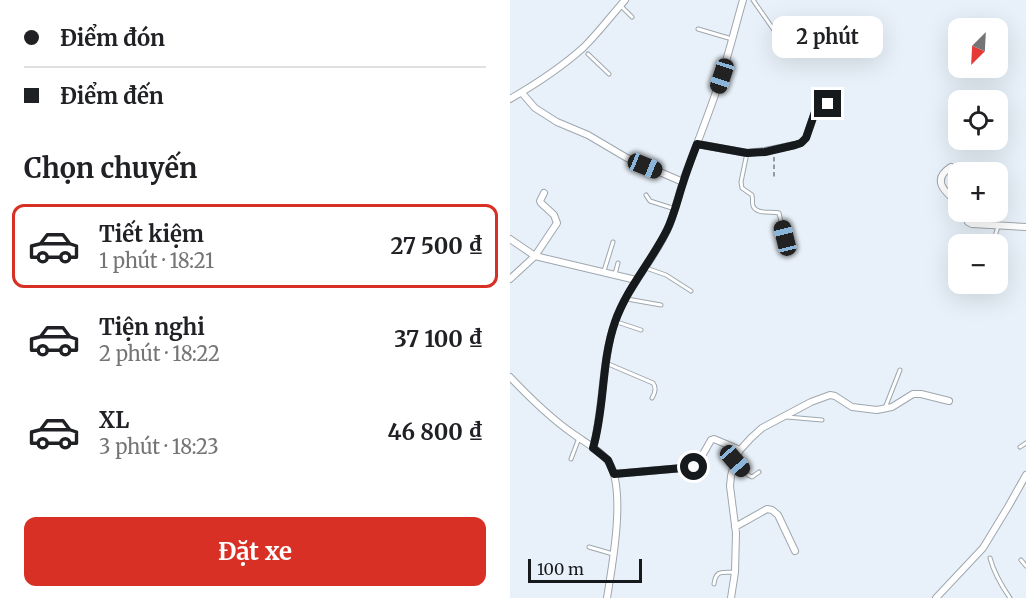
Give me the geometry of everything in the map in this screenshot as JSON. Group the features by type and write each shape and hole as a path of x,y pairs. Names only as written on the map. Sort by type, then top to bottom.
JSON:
{"street":[{"path":"593,448 599,426 602,387 615,322 625,299 669,227 716,93 743,0"},
{"path":"510,99 541,81 584,48 622,3"},
{"path":"522,93 535,108 557,122 588,135 627,158 683,182"},
{"path":"697,144 747,153 774,150 801,143 806,138 816,109 828,104"},
{"path":"948,169 941,177 941,182 948,195"},
{"path":"510,279 536,256 557,223 554,215 540,201 544,193"},
{"path":"968,222 1026,227"},
{"path":"510,240 536,256 636,280"},
{"path":"510,377 540,407 608,460 614,474 618,501 607,598"},
{"path":"731,598 735,572 735,527 730,486 735,461 740,450 750,438 782,417 818,398 830,395 852,408 877,410 892,407 913,394 949,400"},
{"path":"614,474 694,467 714,439 740,450"},
{"path":"936,598 982,548 1026,475"},
{"path":"735,527 767,509 772,510 778,515 795,551"}],"lane":[{"path":"753,0 778,36"},
{"path":"622,3 632,17"},
{"path":"698,29 732,39"},
{"path":"588,54 609,74"},
{"path":"747,153 741,182 742,188 753,195 753,207 756,210 779,213 785,238"},
{"path":"646,195 650,201 675,209"},
{"path":"996,234 998,226"},
{"path":"603,273 613,242"},
{"path":"615,275 618,263"},
{"path":"645,267 666,275 691,291"},
{"path":"625,299 661,305"},
{"path":"615,322 641,330"},
{"path":"606,363 653,383 656,386 652,398"},
{"path":"884,409 900,370"},
{"path":"782,417 822,420"},
{"path":"572,459 579,438"},
{"path":"1020,447 1026,443"},
{"path":"735,461 752,477 759,472"},
{"path":"589,547 613,554"},
{"path":"990,558 997,578 1010,598"},
{"path":"1021,560 1026,566"},
{"path":"714,584 715,575 718,573 735,572"}],"path":[{"path":"774,150 774,178"}],"route":[{"path":"694,467 614,474 608,460 593,448 616,318 630,288 669,227 697,144 747,153 765,152 795,145 806,138 816,109 828,104"}]}
